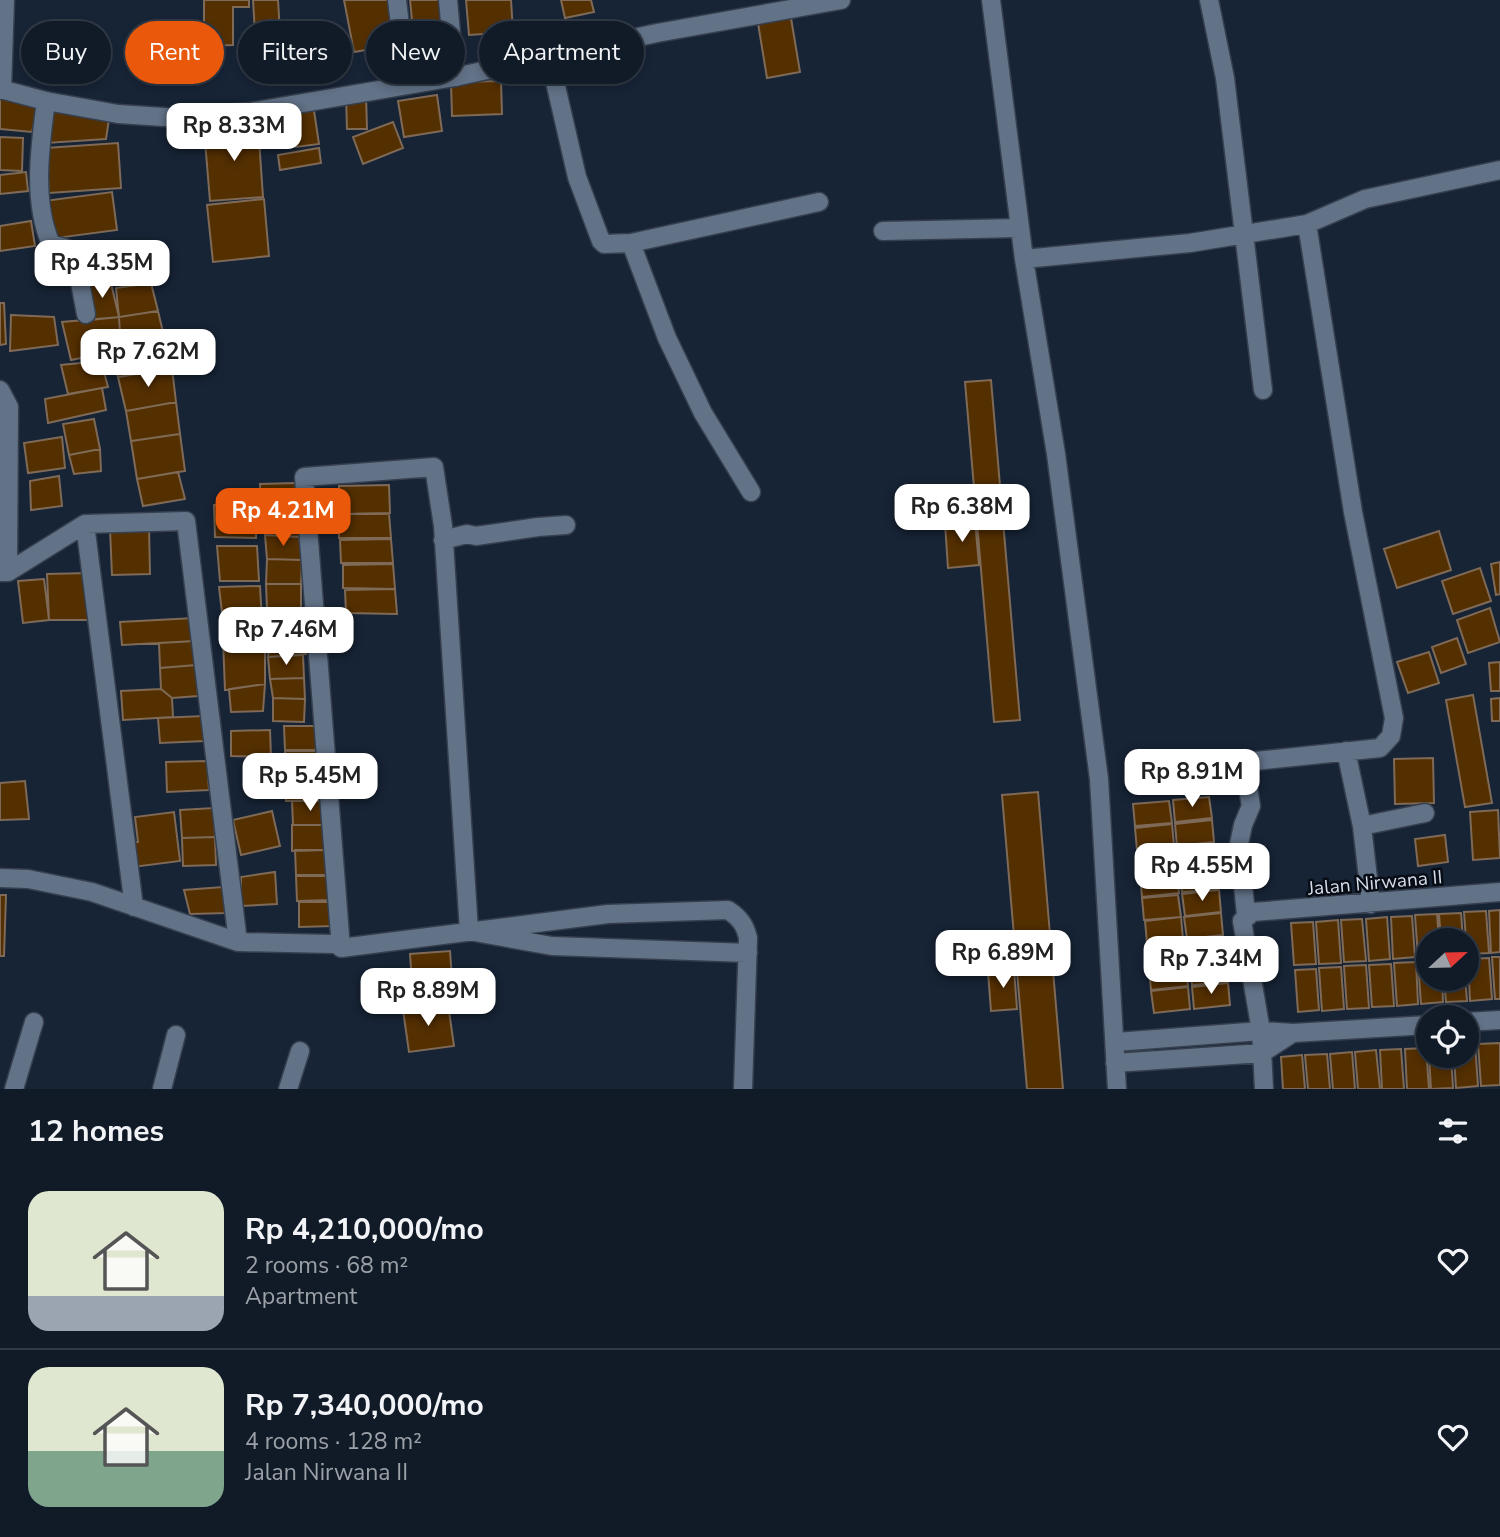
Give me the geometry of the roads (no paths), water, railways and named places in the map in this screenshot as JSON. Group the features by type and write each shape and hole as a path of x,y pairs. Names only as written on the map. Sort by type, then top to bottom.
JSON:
{"street":[{"path":"5,0 1,89 46,101 118,114 179,118 250,112 407,84"},
{"path":"397,0 400,21"},
{"path":"448,0 450,21"},
{"path":"644,36 841,0"},
{"path":"991,0 1024,259 1056,454 1099,779 1117,1089"},
{"path":"1209,0 1224,78 1263,390"},
{"path":"556,84 577,177 604,244 631,243 819,202"},
{"path":"46,101 40,193 45,229 51,244 68,249 75,256 86,314"},
{"path":"1024,259 1190,243 1307,224 1365,198 1500,170"},
{"path":"1264,1089 1261,1031 1242,921 1246,915 1239,844 1251,806 1245,764 1249,760 1380,748 1391,736 1394,718 1353,512 1307,224"},
{"path":"883,231 1020,228"},
{"path":"631,243 667,338 702,413 751,492"},
{"path":"0,390 9,407 4,572"},
{"path":"469,931 443,540 434,467 304,477 341,948 638,912 728,910 739,918 746,928 748,938 743,1089"},
{"path":"4,572 85,524 186,522 238,942"},
{"path":"85,524 134,907"},
{"path":"443,540 467,534 476,536 566,525"},
{"path":"1346,751 1362,826 1371,904"},
{"path":"1362,826 1425,813"},
{"path":"0,878 28,878 92,892 238,942 332,944"},
{"name":"Jalan Nirwana II","path":"1246,915 1253,912 1500,892"},
{"path":"469,931 552,946 748,954"},
{"path":"1479,1021 1500,1020"},
{"path":"14,1089 34,1022"},
{"path":"1116,1042 1261,1031 1293,1033 1416,1025"},
{"path":"1115,1063 1262,1053 1293,1033"},
{"path":"162,1089 176,1035"},
{"path":"288,1089 300,1051"}]}
